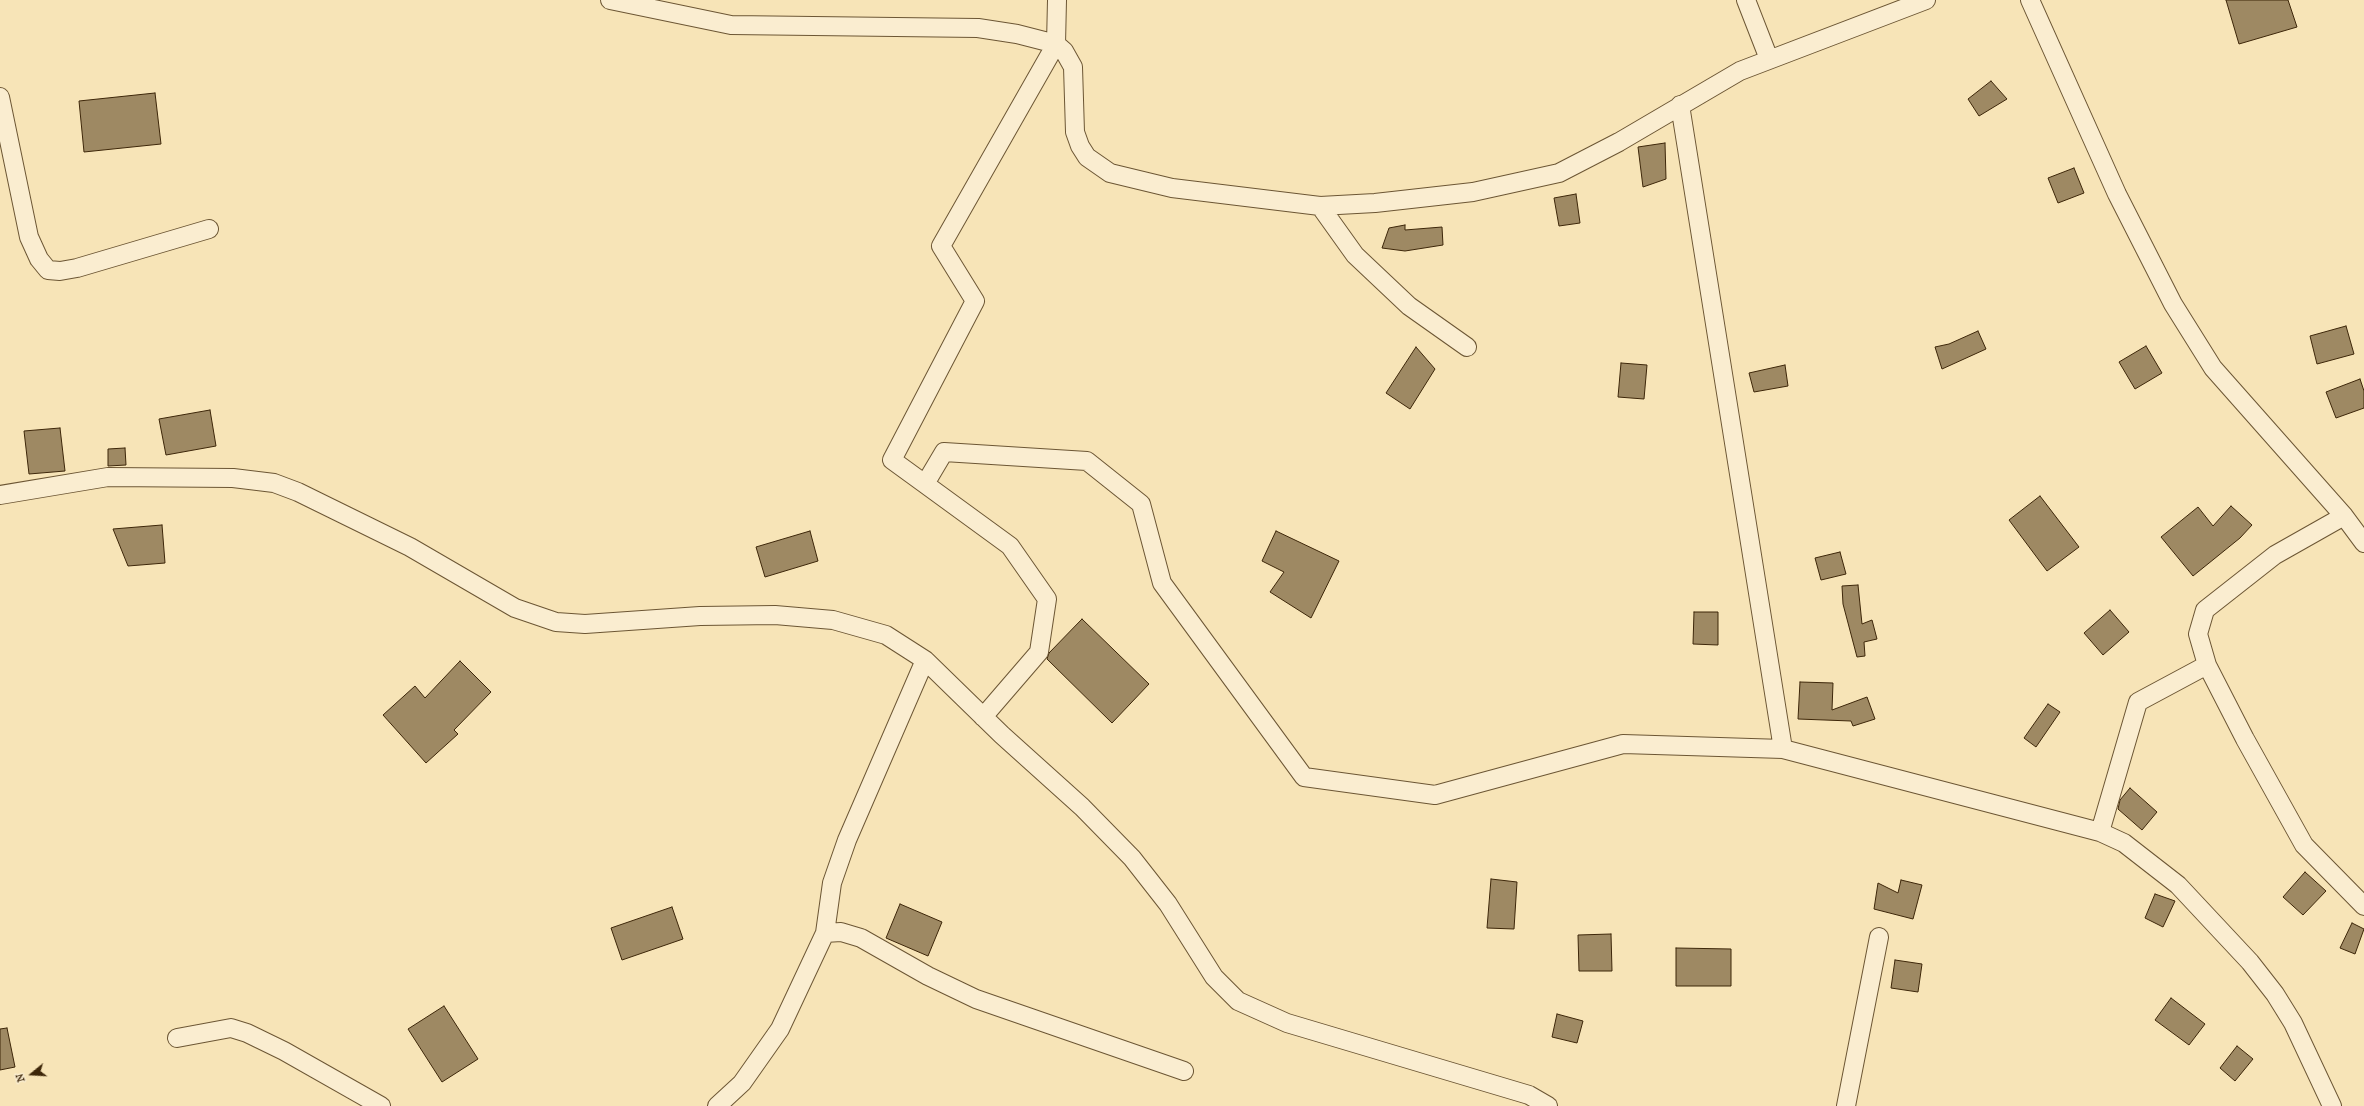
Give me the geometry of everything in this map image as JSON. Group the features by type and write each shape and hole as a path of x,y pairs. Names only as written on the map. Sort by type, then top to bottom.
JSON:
{"street":[{"path":"610,0 731,25 978,28 1017,34 1056,44 1064,51 1073,67 1075,132 1080,146 1086,157 1110,173 1172,188 1320,206 1375,203 1473,192 1559,173 1619,142 1740,71 1926,0"},
{"path":"983,717 1039,652 1047,599 1010,546 892,460 975,301 941,246 1056,44 1057,0"},
{"path":"1746,0 1769,59"},
{"path":"2030,0 2117,194 2177,310 2213,368 2344,516 2364,543"},
{"path":"0,97 29,236 39,259 48,270 60,271 77,268 209,229"},
{"path":"1680,105 1783,749"},
{"path":"1320,206 1360,260 1409,306 1467,347"},
{"path":"925,484 944,452 1087,461 1141,504 1162,583 1304,777 1435,795 1623,744 1783,749 2100,832 2124,843 2178,885 2250,962 2275,994 2293,1024 2332,1106"},
{"path":"0,495 108,477 233,478 274,483 298,492 410,547 515,608 556,622 585,624 700,616 775,615 833,620 886,635 925,660 983,717 1082,807 1132,858 1168,904 1214,977 1238,1001 1286,1022 1529,1095 1548,1106"},
{"path":"2344,516 2276,555 2204,610 2198,634 2207,665 2245,739 2304,844 2364,906"},
{"path":"717,1106 742,1083 780,1029 825,933 832,883 847,840 925,660"},
{"path":"2100,832 2138,702 2207,665"},
{"path":"825,933 841,932 861,938 928,976 976,999 1184,1072"},
{"path":"1846,1106 1879,936"},
{"path":"177,1038 231,1028 246,1033 284,1051 381,1106"}],"building":[{"path":"2226,0 2288,0 2297,27 2239,44"},
{"path":"1991,81 2007,99 1979,116 1968,99"},
{"path":"155,93 161,144 84,152 79,101"},
{"path":"1665,143 1666,179 1643,187 1638,147"},
{"path":"2074,168 2084,193 2058,203 2048,178"},
{"path":"1576,194 1580,223 1559,226 1554,198"},
{"path":"1405,225 1405,230 1442,227 1443,245 1405,251 1382,248 1389,228"},
{"path":"2346,326 2354,354 2317,364 2310,336"},
{"path":"1978,331 1986,349 1942,369 1935,347 1949,344"},
{"path":"2146,346 2162,373 2135,389 2119,362"},
{"path":"1416,347 1435,369 1410,409 1386,393"},
{"path":"1621,363 1647,365 1644,399 1618,397"},
{"path":"1785,365 1788,386 1754,392 1749,373"},
{"path":"2360,379 2364,391 2364,408 2336,418 2326,392"},
{"path":"210,410 216,446 166,455 159,419"},
{"path":"60,428 65,471 29,474 24,431"},
{"path":"125,448 126,465 108,466 108,449"},
{"path":"2040,496 2079,547 2047,571 2009,520"},
{"path":"2231,506 2252,525 2240,538 2193,576 2161,537 2198,507 2213,526"},
{"path":"162,525 165,563 128,566 113,529"},
{"path":"810,531 818,561 765,577 756,547"},
{"path":"1276,531 1339,561 1311,618 1270,592 1284,572 1262,561"},
{"path":"1840,552 1846,574 1821,580 1815,558"},
{"path":"1858,585 1862,624 1872,620 1877,639 1864,642 1865,656 1857,657 1843,604 1842,586"},
{"path":"2110,610 2129,632 2103,655 2084,633"},
{"path":"1694,612 1718,612 1718,645 1693,644"},
{"path":"1082,619 1149,684 1112,723 1047,659 1049,653"},
{"path":"460,661 491,692 454,730 458,734 426,763 383,715 415,686 425,698"},
{"path":"1800,682 1833,683 1832,710 1867,697 1875,719 1853,726 1851,721 1798,719"},
{"path":"2048,704 2060,712 2036,747 2024,738"},
{"path":"2130,788 2157,812 2142,830 2118,809 2120,800"},
{"path":"2305,872 2326,891 2303,915 2283,897"},
{"path":"1491,879 1517,882 1514,929 1487,928"},
{"path":"1901,880 1922,885 1913,919 1874,909 1878,883 1898,893"},
{"path":"2155,894 2175,901 2163,927 2145,918"},
{"path":"900,904 942,922 928,956 886,938"},
{"path":"672,907 683,939 622,960 611,928"},
{"path":"2352,923 2364,929 2355,954 2340,948"},
{"path":"1611,934 1612,971 1579,971 1578,935"},
{"path":"1676,948 1731,949 1731,986 1676,986"},
{"path":"1895,960 1922,964 1918,992 1891,988"},
{"path":"2171,998 2205,1024 2189,1045 2155,1020"},
{"path":"444,1006 478,1059 442,1082 408,1029"},
{"path":"1557,1014 1583,1021 1577,1043 1552,1037"},
{"path":"7,1028 15,1067 0,1070 0,1029"},
{"path":"2237,1046 2253,1059 2235,1081 2220,1068"}]}
